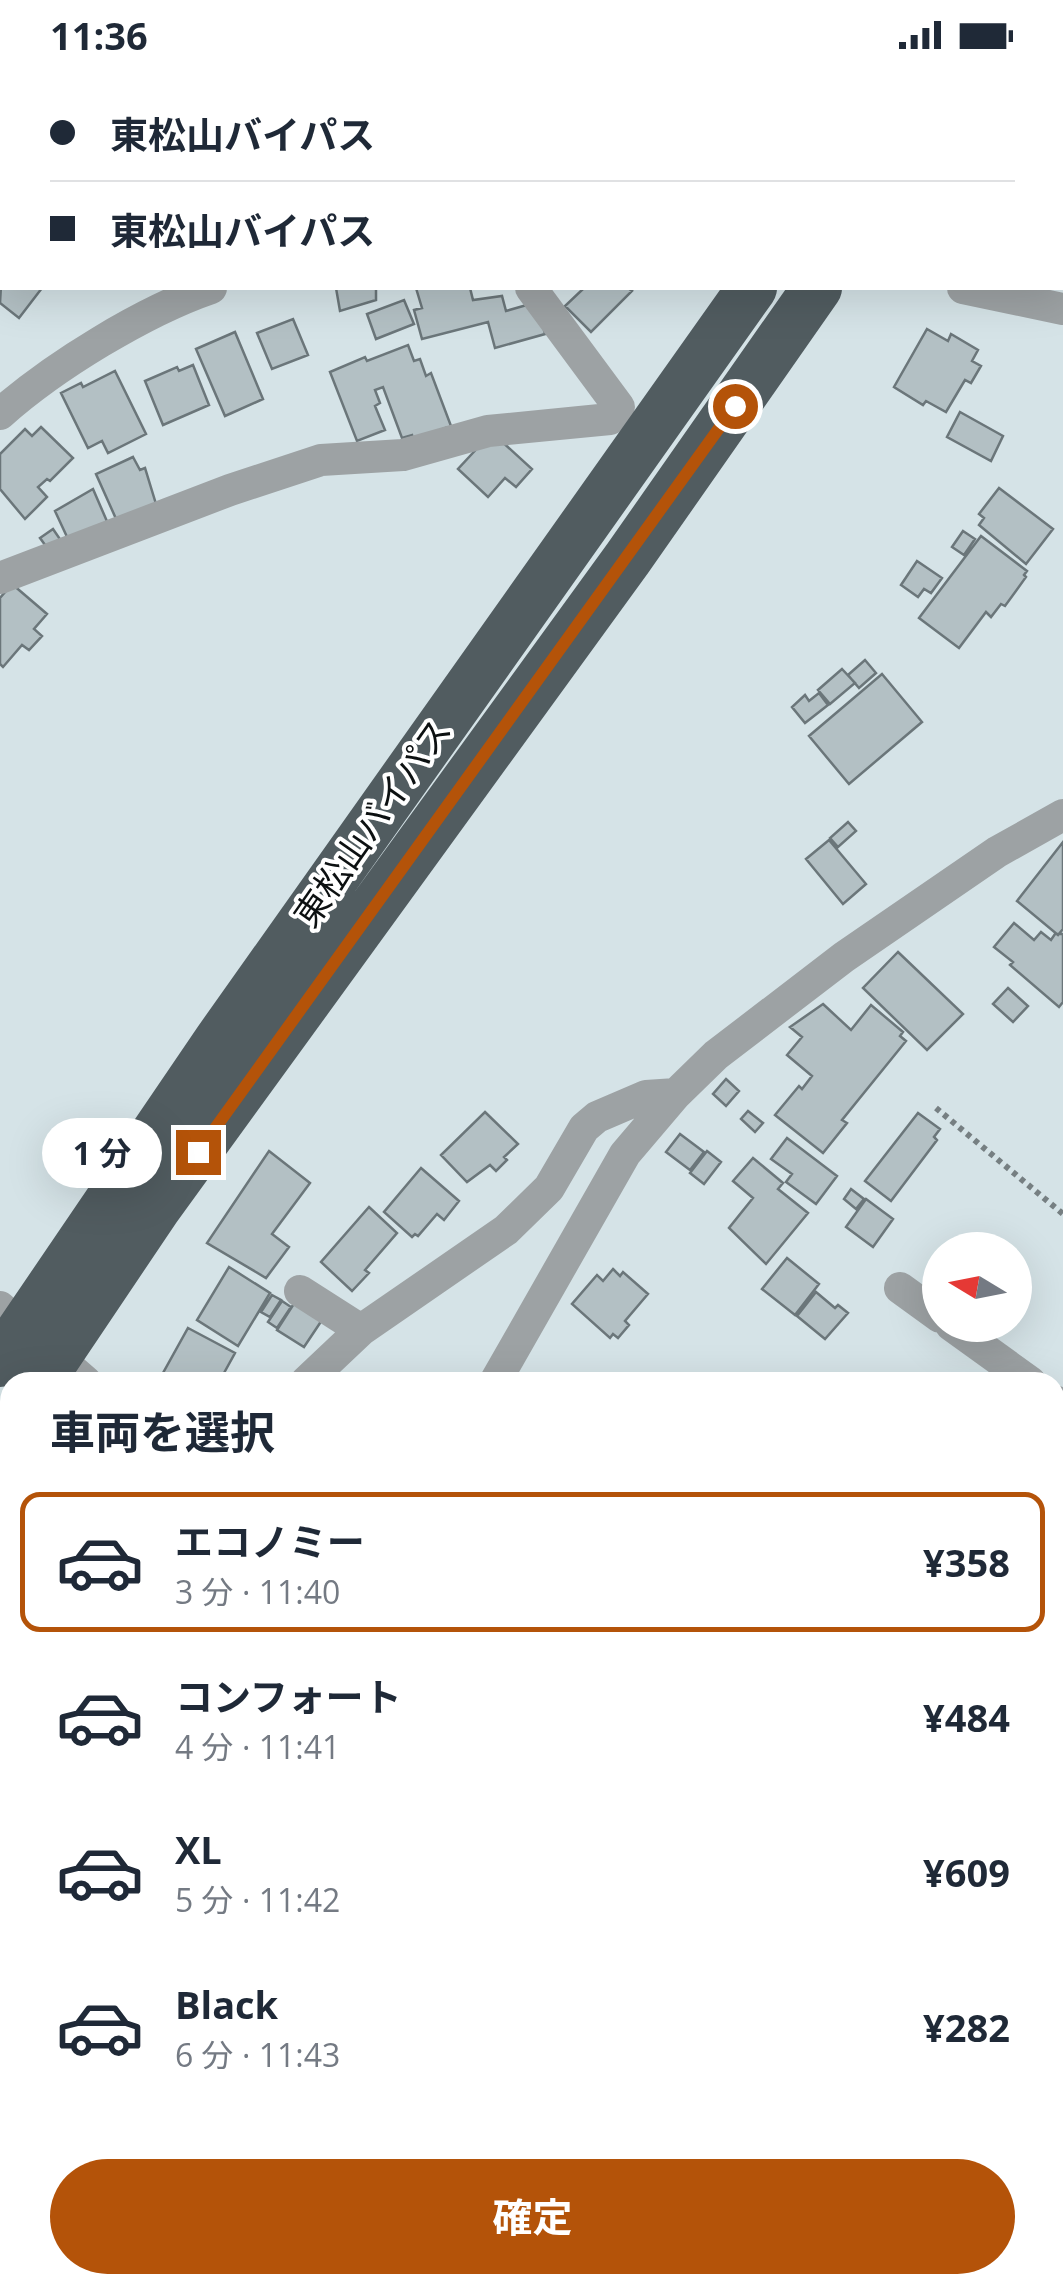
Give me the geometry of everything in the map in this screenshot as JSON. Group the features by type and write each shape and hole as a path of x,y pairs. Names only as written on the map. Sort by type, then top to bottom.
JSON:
{"highway":[{"name":"東松山バイパス","path":"34,1353 219,1040 751,290"},
{"name":"東松山バイパス","path":"34,1353 156,1208 616,574 816,290"}],"street":[{"path":"0,414 86,352 183,298 205,290"},
{"path":"0,578 230,490 321,460 404,455 488,431 610,419 619,408 532,290"},
{"path":"973,290 1063,309"},
{"path":"501,1372 624,1154 676,1094 716,1056 844,956 940,890 1063,815"},
{"path":"317,1372 361,1330 506,1230 548,1188 584,1128 646,1096 676,1094"},
{"path":"900,1288 922,1304"},
{"path":"300,1290 361,1330"},
{"path":"975,1342 1016,1372"}],"path":[{"path":"936,1108 1063,1214"}],"building":[{"path":"1,290 40,290 19,318 0,303"},
{"path":"336,290 376,290 376,300 340,311"},
{"path":"417,290 470,290 473,300 502,296 506,311 537,302 545,334 495,348 488,322 422,339 414,310 422,308"},
{"path":"582,290 632,291 591,332 565,306"},
{"path":"404,300 414,324 376,339 367,314"},
{"path":"293,319 308,355 272,369 257,333"},
{"path":"927,329 948,341 951,334 978,350 972,361 981,366 971,383 965,380 946,412 926,401 923,405 894,387"},
{"path":"235,332 263,399 225,416 196,349"},
{"path":"408,345 414,361 420,359 426,376 431,373 451,426 413,440 412,435 402,438 383,387 375,390 380,403 375,406 385,430 357,441 330,372"},
{"path":"193,365 209,405 163,425 145,381 177,367 179,371"},
{"path":"115,371 146,434 108,453 102,441 88,448 61,393"},
{"path":"960,412 1003,436 991,461 947,437"},
{"path":"41,427 73,458 50,481 47,479 38,487 47,497 25,519 0,489 0,454 25,429 32,436"},
{"path":"498,438 532,469 516,487 505,478 488,497 458,469 483,442"},
{"path":"133,457 140,470 145,468 156,504 117,521 96,474"},
{"path":"999,488 1053,529 1026,564 979,525 984,518 979,514"},
{"path":"93,489 109,526 68,539 55,511"},
{"path":"53,529 64,545 51,553 40,538"},
{"path":"963,531 975,539 964,555 952,547"},
{"path":"981,536 1027,571 1026,577 1005,606 1001,604 991,617 986,612 959,648 919,618"},
{"path":"917,561 942,578 931,593 924,589 918,597 901,585"},
{"path":"12,584 47,614 34,629 42,636 29,650 22,645 3,667 0,598"},
{"path":"865,660 876,673 859,688 848,675"},
{"path":"842,669 855,683 830,704 818,690"},
{"path":"882,674 922,722 849,784 809,736"},
{"path":"819,693 828,705 805,723 792,707 805,695 809,701"},
{"path":"848,822 856,831 838,847 830,838"},
{"path":"829,840 866,884 843,904 806,859"},
{"path":"1063,842 1063,929 1058,935 1017,901"},
{"path":"1014,923 1034,940 1041,932 1051,940 1055,934 1063,934 1063,1002 1059,1007 994,947"},
{"path":"898,952 963,1014 927,1050 863,988"},
{"path":"1008,988 1028,1006 1013,1022 993,1004"},
{"path":"823,1004 851,1030 871,1005 903,1032 900,1036 906,1041 842,1120 847,1123 823,1153 775,1115 812,1076 787,1055 802,1037 790,1027"},
{"path":"726,1079 739,1091 726,1106 713,1094"},
{"path":"748,1111 763,1123 755,1132 741,1119"},
{"path":"485,1112 518,1144 496,1171 490,1165 467,1182 441,1155"},
{"path":"918,1113 940,1129 934,1137 937,1140 891,1201 865,1181"},
{"path":"680,1134 704,1152 690,1170 666,1152"},
{"path":"787,1138 837,1176 816,1204 786,1182 792,1174 771,1159"},
{"path":"269,1151 310,1183 272,1234 289,1247 266,1278 207,1243"},
{"path":"707,1151 721,1162 704,1184 690,1173"},
{"path":"753,1158 783,1183 778,1189 808,1213 766,1264 729,1228 753,1198 733,1181"},
{"path":"421,1168 459,1201 444,1220 437,1214 418,1236 412,1237 384,1212"},
{"path":"851,1189 864,1199 856,1209 844,1199"},
{"path":"866,1199 893,1219 873,1247 846,1227"},
{"path":"369,1207 397,1233 352,1291 321,1262"},
{"path":"787,1258 819,1284 795,1315 762,1289"},
{"path":"229,1267 270,1293 238,1346 197,1320"},
{"path":"613,1269 620,1276 623,1272 648,1294 625,1321 629,1325 618,1338 613,1334 610,1338 572,1304 597,1275 603,1281"},
{"path":"816,1292 848,1313 825,1339 797,1316"},
{"path":"272,1295 281,1300 270,1317 261,1312"},
{"path":"282,1301 291,1307 277,1328 268,1322"},
{"path":"295,1302 322,1320 304,1347 277,1330"},
{"path":"188,1328 235,1353 225,1372 164,1372"}],"route":[{"path":"198,1152 735,406"}]}
